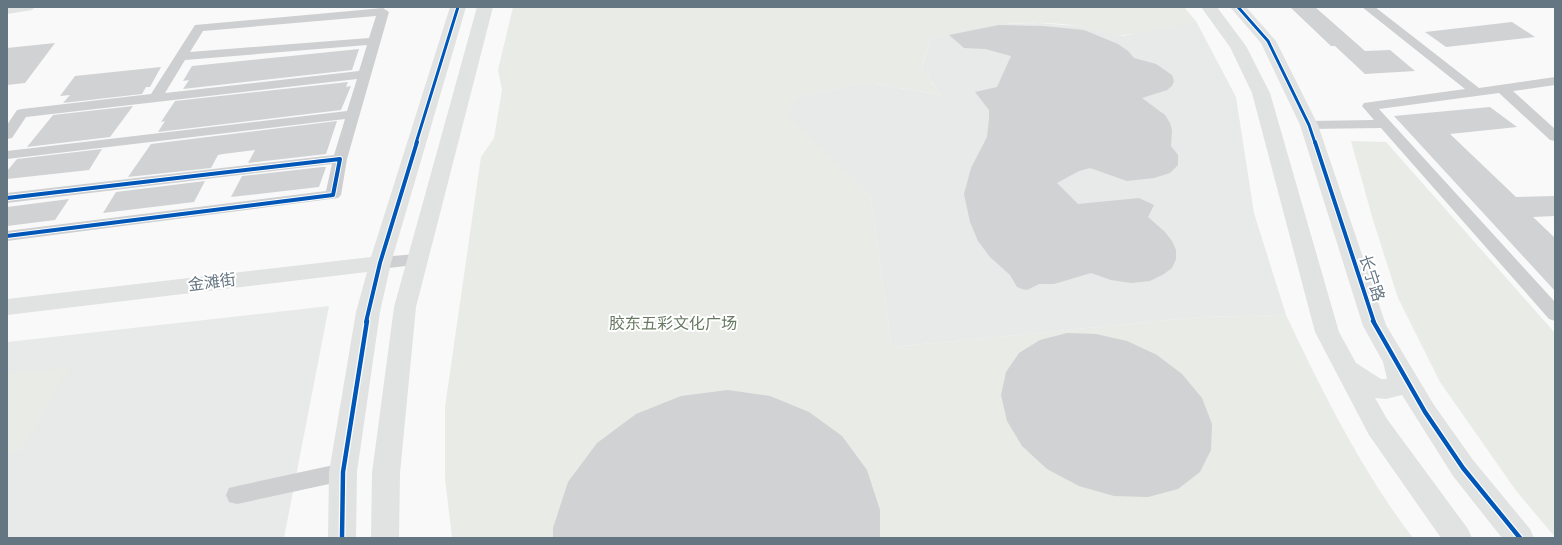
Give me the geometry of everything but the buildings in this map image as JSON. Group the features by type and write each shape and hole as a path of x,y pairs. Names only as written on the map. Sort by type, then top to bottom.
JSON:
{"street":[{"path":"7,8 27,7"},
{"path":"342,538 343,472 368,312 380,263 458,7"},
{"path":"385,538 384,512 392,412 405,307 485,7"},
{"path":"1209,7 1238,46 1261,93 1327,332 1378,427 1458,538"},
{"name":"长宁路","path":"1238,7 1268,41 1309,125 1375,326 1425,412 1463,468 1520,538"},
{"path":"1368,7 1476,92"},
{"path":"7,236 333,195 340,160 383,12 199,28 155,98"},
{"path":"181,57 375,41"},
{"path":"7,134 22,113 365,74"},
{"path":"1555,81 1369,106 1555,314"},
{"path":"1503,89 1555,137"},
{"path":"7,155 353,114"},
{"path":"1309,125 1386,124"},
{"path":"7,198 340,160"},
{"name":"金滩街","path":"7,307 380,263 417,260"},
{"path":"1344,363 1363,383 1371,387 1386,390 1394,388 1399,384 1400,378 1394,358"},
{"path":"237,495 343,472"}],"shaded area":[{"path":"1196,21 1236,97 1254,213 1286,315 1199,317 892,347 871,197 786,114 798,97 854,84 875,84 942,95 922,70 930,40 966,29 995,24 1039,23 1077,26 1123,36"},
{"path":"329,306 284,538 7,538 7,342"}],"green space":[{"name":"胶东五彩文化广场","path":"513,7 1184,7 1196,21 1133,34 1113,35 1077,26 1039,23 1002,24 966,30 930,40 922,69 930,72 931,82 943,95 875,84 854,84 799,97 787,114 871,197 892,347 1199,317 1286,315 1344,430 1376,485 1413,538 452,538 445,478 445,407 481,157 494,138 502,90 498,70"},
{"path":"1351,141 1386,142 1555,333 1555,537 1517,492 1440,382 1398,298 1373,220"},
{"path":"70,367 21,451 7,453 7,374"}],"cycle path":[{"path":"342,538 343,472 368,312 380,263 458,7"},
{"path":"1238,7 1268,41 1309,125 1375,326 1425,412 1463,468 1520,538"},
{"path":"7,198 340,159 333,195 7,236"}]}
